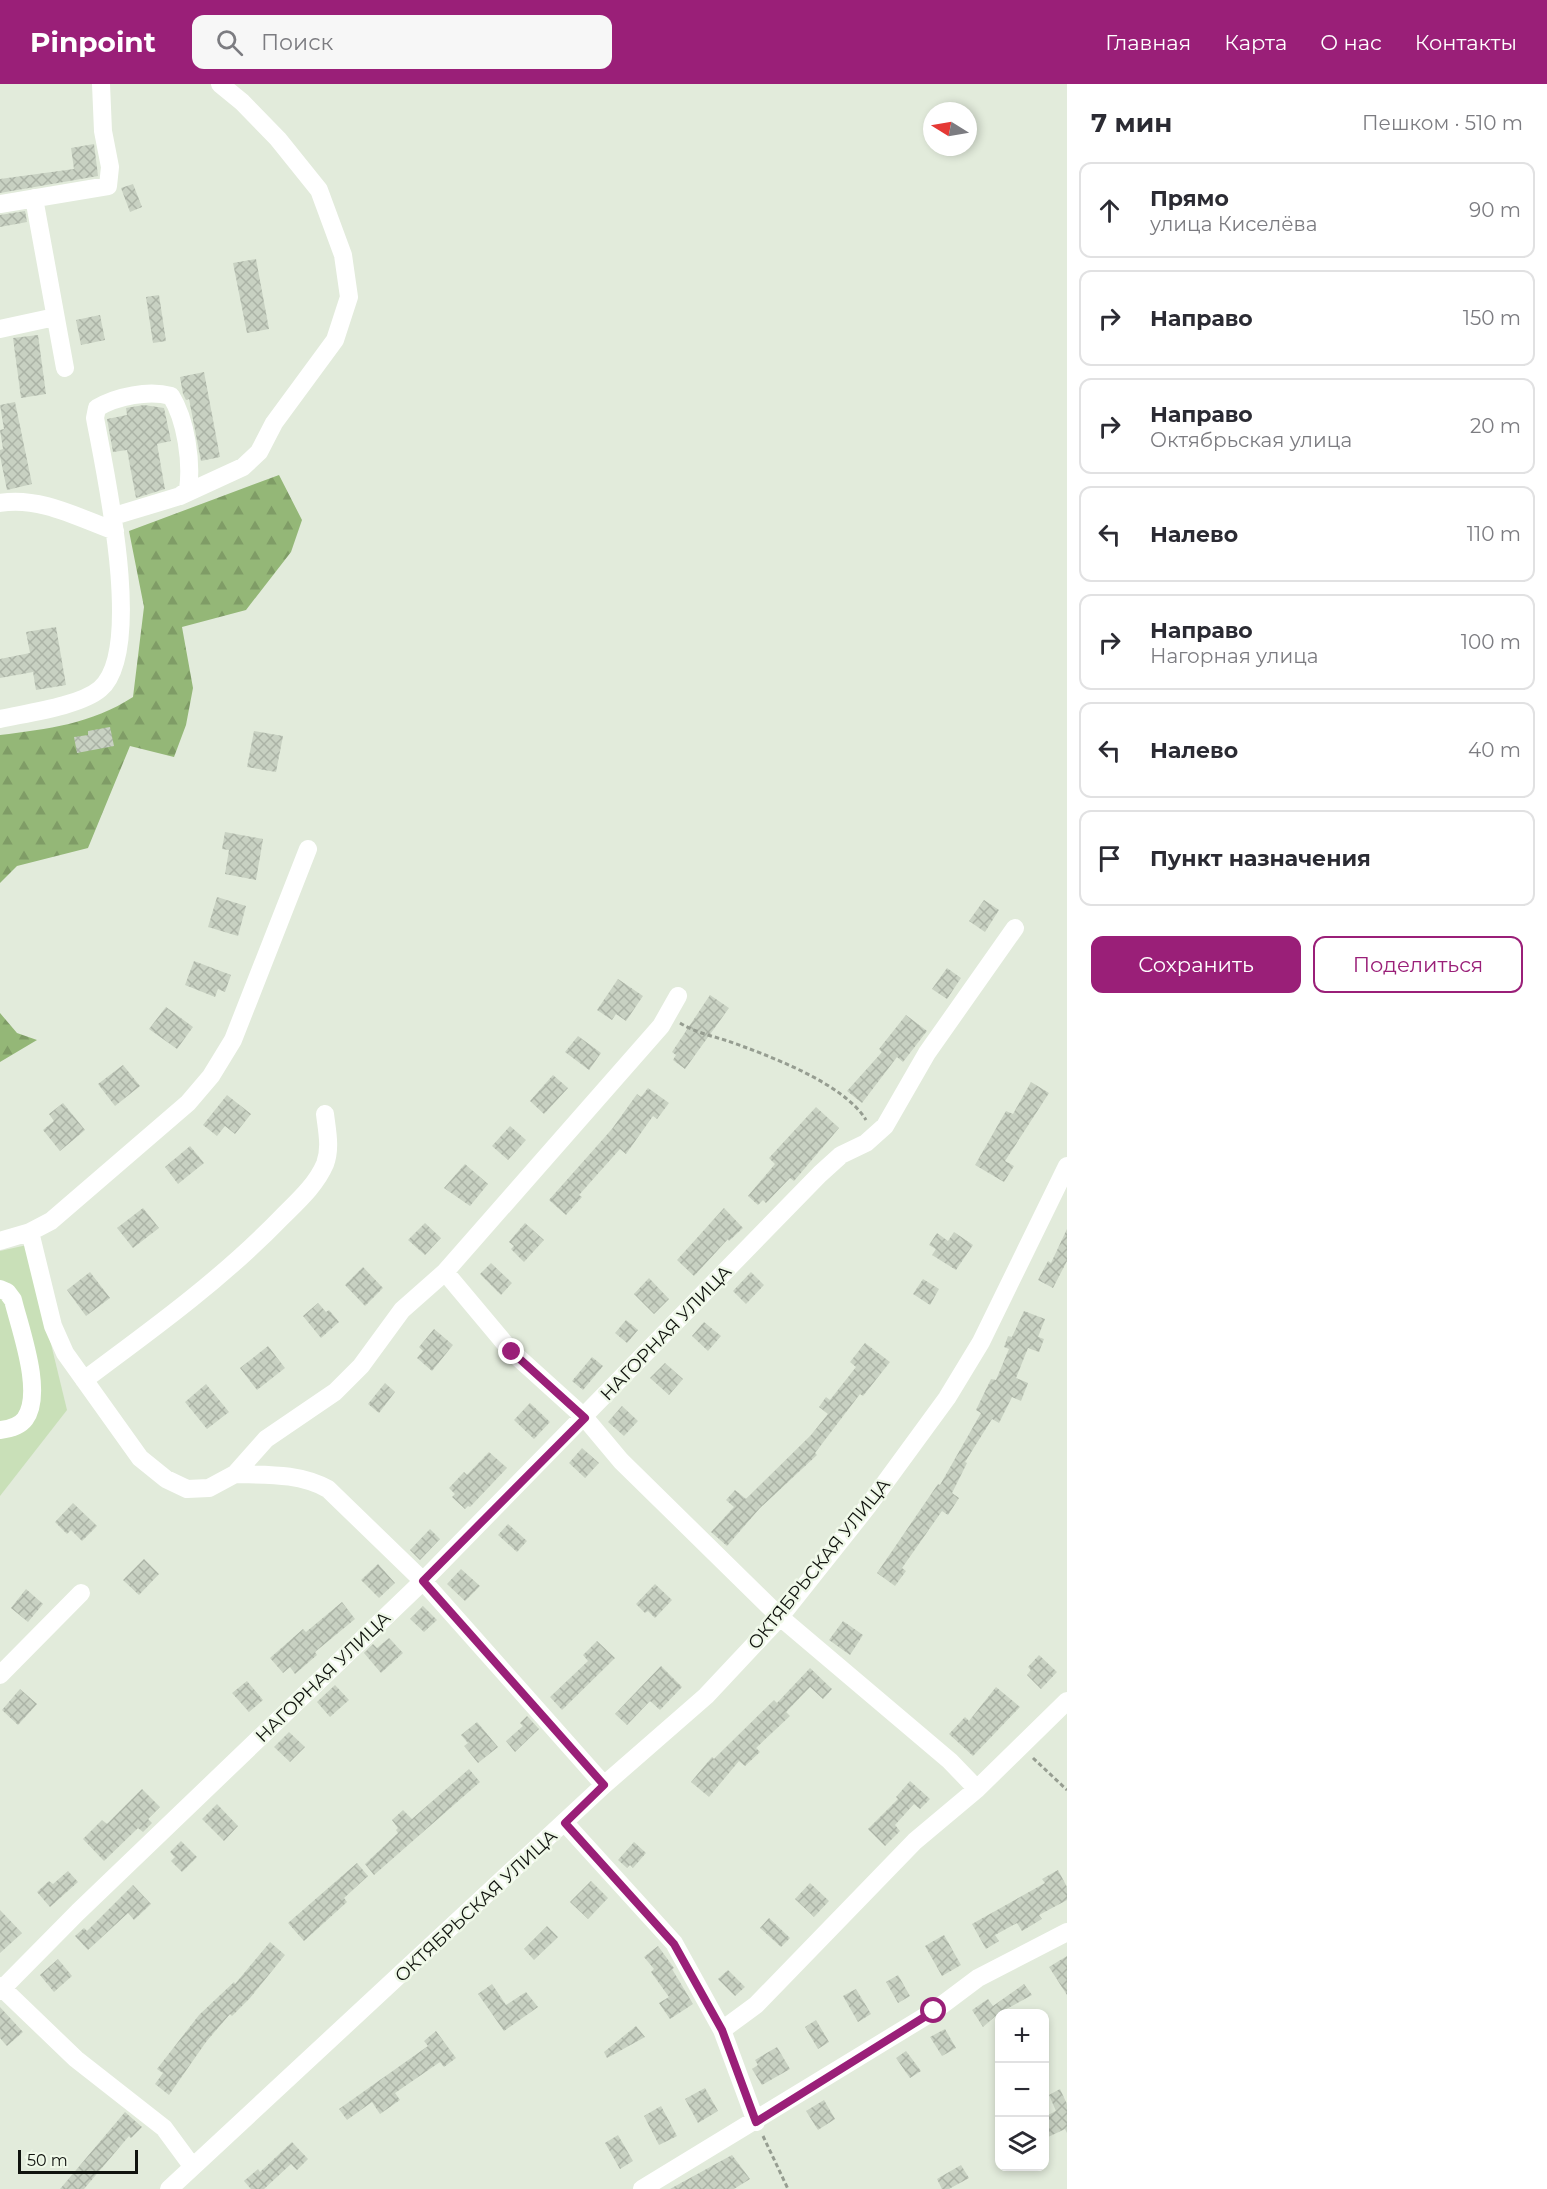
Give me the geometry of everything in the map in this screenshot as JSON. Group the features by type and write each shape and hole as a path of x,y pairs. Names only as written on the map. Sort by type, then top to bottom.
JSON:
{"street":[{"path":"0,204 108,186 110,167 103,131 101,84"},
{"path":"0,503 15,500 35,503 114,524 243,468 259,452 274,423 335,340 349,297 343,255 319,190 278,139 242,102 220,84"},
{"path":"34,198 64,368"},
{"path":"0,329 55,318"},
{"path":"0,719 61,706 99,690 111,677 117,658 121,595 114,524 95,418 97,408 107,402 157,392 171,396 178,407 190,472 188,490 180,496"},
{"path":"0,1241 30,1232 51,1221 188,1103 211,1076 233,1040 308,849"},
{"name":"НАГОРНАЯ УЛИЦА","path":"1,1989 78,1912 423,1581 585,1418 820,1174 841,1155 866,1143 885,1126 927,1053 1015,927"},
{"path":"30,1232 53,1326 65,1353 140,1458 166,1479 187,1489 209,1488 234,1474 266,1439 341,1386 361,1366 402,1310 445,1272 669,1015 678,996"},
{"path":"84,1380 188,1304 267,1233 312,1186 325,1163 329,1143 325,1114"},
{"name":"ОКТЯБРЬСКАЯ УЛИЦА","path":"169,2189 604,1785 706,1696 780,1617 868,1506 947,1398 981,1342 1067,1166"},
{"path":"445,1272 512,1352 585,1418 621,1461 780,1617 950,1761 977,1789"},
{"path":"0,1289 7,1292 13,1300 32,1378 32,1398 24,1421 13,1428 0,1430"},
{"path":"234,1474 293,1476 313,1481 328,1489 423,1581 604,1785"},
{"path":"0,1675 81,1593"},
{"path":"722,2030 756,2005 915,1841 977,1789 1067,1701"},
{"path":"565,1823 674,1944 722,2030 756,2122"},
{"path":"642,2189 756,2122 934,2011 978,1978 1067,1932"},
{"path":"1,1989 76,2058 164,2128 192,2166"}],"path":[{"path":"669,1015 686,1026 770,1056 809,1075 858,1108 866,1120 866,1143"},
{"path":"1021,1746 1067,1790"},
{"path":"756,2122 788,2189"}],"green space":[{"path":"279,475 302,520 291,552 246,610 182,627 193,688 186,725 174,757 130,746 88,848 17,866 0,883 0,735 69,724 101,713 133,697 144,607 129,531"},
{"path":"0,1013 17,1033 37,1040 0,1062"},
{"path":"27,1245 67,1410 0,1496 0,1251"}],"building":[{"path":"94,144 98,176 0,193 0,179 74,169 71,148"},
{"path":"133,184 142,207 130,212 121,188"},
{"path":"25,211 27,222 0,227 0,215"},
{"path":"256,259 269,329 247,333 233,263"},
{"path":"159,295 166,341 153,343 146,297"},
{"path":"100,315 105,340 81,345 76,320"},
{"path":"38,335 46,394 21,398 13,338"},
{"path":"204,372 220,457 201,461 189,399 186,400 183,394 180,377"},
{"path":"15,402 32,484 7,490 0,456 0,450 3,449 0,430 4,429 0,405"},
{"path":"144,405 164,408 171,441 157,444 165,489 136,498 127,450 113,452 107,419 127,415 126,408"},
{"path":"56,627 66,685 36,690 33,672 0,678 0,659 30,653 26,632"},
{"path":"110,727 114,746 77,753 74,737 88,735 88,731"},
{"path":"254,731 283,736 276,772 247,767"},
{"path":"225,832 263,839 256,880 225,874 229,850 222,849"},
{"path":"217,897 246,906 238,936 208,927"},
{"path":"984,900 999,910 985,932 969,921"},
{"path":"194,961 231,975 225,992 218,989 215,997 185,985"},
{"path":"947,968 961,978 947,999 932,989"},
{"path":"618,979 643,996 626,1021 616,1014 612,1020 597,1010"},
{"path":"710,995 729,1008 685,1069 673,1060 676,1055 672,1052"},
{"path":"166,1007 193,1027 177,1049 149,1029"},
{"path":"906,1015 927,1031 903,1062 897,1057 862,1103 847,1091 882,1052 879,1049"},
{"path":"578,1036 601,1053 589,1070 565,1052"},
{"path":"123,1065 140,1086 115,1106 98,1084"},
{"path":"553,1075 568,1088 544,1114 530,1101"},
{"path":"1031,1082 1049,1093 1005,1161 1014,1166 1004,1182 975,1165 1006,1111 1013,1114"},
{"path":"648,1088 669,1103 657,1119 653,1116 626,1154 620,1149 579,1195 582,1197 566,1215 549,1200 612,1129 637,1094 641,1097"},
{"path":"227,1095 251,1114 235,1134 225,1126 217,1136 203,1125"},
{"path":"63,1103 85,1130 60,1151 43,1130 54,1121 49,1114"},
{"path":"816,1107 839,1128 794,1181 790,1178 766,1203 763,1200 758,1205 748,1196 775,1164 769,1158"},
{"path":"510,1126 526,1140 508,1160 492,1146"},
{"path":"190,1146 204,1163 178,1184 165,1167"},
{"path":"465,1164 488,1184 470,1206 444,1188"},
{"path":"143,1208 159,1228 133,1248 117,1228"},
{"path":"724,1208 743,1228 729,1241 728,1239 694,1276 677,1260"},
{"path":"425,1223 441,1238 425,1255 408,1240"},
{"path":"525,1223 544,1240 524,1262 511,1249 514,1246 509,1242"},
{"path":"1067,1229 1067,1261 1053,1288 1038,1280 1048,1261 1051,1263"},
{"path":"954,1232 973,1245 956,1270 932,1255 936,1249 929,1245 937,1233 948,1241"},
{"path":"491,1263 512,1283 501,1295 480,1274"},
{"path":"363,1267 383,1288 365,1306 345,1285"},
{"path":"90,1272 110,1298 86,1316 67,1290"},
{"path":"751,1272 764,1285 746,1304 733,1291"},
{"path":"649,1278 669,1299 654,1314 634,1294"},
{"path":"923,1279 939,1289 930,1305 913,1294"},
{"path":"318,1303 326,1312 329,1310 339,1322 321,1338 303,1316"},
{"path":"1024,1311 1045,1319 1038,1337 1044,1339 1039,1352 1028,1348 1016,1378 1028,1383 1021,1401 1012,1397 999,1423 992,1419 965,1462 967,1463 952,1493 959,1498 948,1515 942,1511 902,1568 906,1571 895,1586 877,1573 938,1484 940,1485 981,1413 976,1410 991,1379 996,1380 1009,1349 1004,1347 1008,1336 1012,1337"},
{"path":"626,1320 638,1330 627,1343 615,1333"},
{"path":"704,1322 721,1336 708,1351 692,1336"},
{"path":"434,1329 453,1345 432,1371 417,1358 423,1351 419,1347"},
{"path":"865,1343 890,1362 863,1396 860,1394 815,1453 817,1455 760,1508 727,1546 711,1532 734,1507 726,1500 735,1490 746,1499 811,1435 828,1414 819,1407 826,1397 830,1400 856,1367 850,1362"},
{"path":"268,1346 285,1368 257,1390 240,1368"},
{"path":"592,1357 603,1366 583,1390 572,1381"},
{"path":"665,1363 683,1379 669,1395 650,1378"},
{"path":"385,1383 395,1392 379,1413 368,1404"},
{"path":"206,1384 229,1412 207,1429 185,1402"},
{"path":"530,1403 550,1422 534,1439 514,1420"},
{"path":"622,1406 638,1421 624,1436 608,1422"},
{"path":"582,1448 599,1463 585,1478 569,1463"},
{"path":"489,1452 507,1468 470,1507 465,1509 452,1497 455,1494 449,1488 464,1472 467,1475"},
{"path":"73,1503 97,1526 82,1541 71,1530 67,1534 55,1522"},
{"path":"508,1524 527,1541 517,1552 498,1535"},
{"path":"430,1529 440,1539 420,1560 410,1550"},
{"path":"144,1559 159,1574 139,1595 123,1580"},
{"path":"378,1564 395,1583 379,1598 361,1580"},
{"path":"461,1569 480,1586 465,1601 447,1584"},
{"path":"655,1584 672,1600 655,1618 648,1611 645,1613 636,1604"},
{"path":"26,1589 43,1604 28,1622 11,1608"},
{"path":"342,1602 355,1619 315,1652 317,1655 295,1674 290,1667 283,1673 270,1658 303,1629 306,1632"},
{"path":"423,1606 437,1620 424,1632 410,1619"},
{"path":"843,1621 863,1635 850,1655 829,1640"},
{"path":"389,1638 403,1653 381,1673 364,1653 373,1644 377,1648"},
{"path":"597,1641 615,1658 562,1710 550,1697 588,1661 583,1655"},
{"path":"1039,1655 1057,1672 1041,1689 1027,1675 1031,1670 1028,1667"},
{"path":"661,1666 682,1687 660,1710 650,1701 627,1725 615,1714"},
{"path":"810,1668 832,1689 823,1699 810,1687 786,1712 790,1716 756,1748 760,1752 745,1766 739,1761 709,1797 691,1782 712,1757 714,1759 774,1700 777,1703"},
{"path":"247,1681 263,1700 249,1712 232,1693"},
{"path":"335,1685 349,1700 330,1717 317,1702"},
{"path":"996,1687 1020,1707 973,1756 949,1734 965,1717 969,1721"},
{"path":"20,1689 37,1704 18,1725 2,1710"},
{"path":"527,1716 539,1729 515,1752 506,1741 523,1726 520,1723"},
{"path":"477,1722 498,1747 478,1763 464,1746 468,1743 461,1735"},
{"path":"289,1732 305,1747 290,1762 274,1747"},
{"path":"469,1769 480,1782 374,1875 365,1864 398,1833 396,1830 398,1828 392,1820 403,1810 412,1819"},
{"path":"910,1781 930,1799 920,1809 914,1804 895,1825 900,1831 885,1846 868,1829 898,1799 896,1797"},
{"path":"142,1789 160,1807 148,1819 152,1823 143,1832 138,1828 104,1861 83,1839 102,1820 107,1824"},
{"path":"217,1804 238,1826 224,1841 202,1819"},
{"path":"181,1841 197,1857 182,1872 171,1861 175,1857 170,1852"},
{"path":"634,1842 646,1853 633,1868 630,1865 627,1868 618,1860"},
{"path":"357,1863 368,1876 344,1898 347,1902 304,1941 288,1923"},
{"path":"1058,1870 1067,1887 1067,1900 1039,1915 1042,1919 1022,1931 1017,1923 995,1935 999,1941 986,1949 972,1924 1045,1883 1042,1879"},
{"path":"68,1871 78,1882 50,1907 37,1892 49,1881 53,1884"},
{"path":"591,1881 608,1898 588,1919 570,1902"},
{"path":"810,1883 829,1901 814,1917 795,1899"},
{"path":"133,1885 151,1904 134,1920 128,1913 88,1950 75,1936 84,1928 87,1931"},
{"path":"0,1910 22,1933 0,1953"},
{"path":"769,1918 790,1938 781,1947 760,1928"},
{"path":"547,1926 558,1937 534,1960 524,1949"},
{"path":"944,1935 961,1965 942,1976 925,1946"},
{"path":"270,1942 285,1955 250,1998 232,2016 230,2014 206,2042 169,2095 155,2084 163,2073 157,2069 199,2015 234,1982 235,1984"},
{"path":"658,1946 674,1968 672,1969 693,2004 670,2019 659,2003 669,1997 651,1972 654,1969 644,1957"},
{"path":"1067,1956 1067,1995 1049,1967"},
{"path":"58,1959 72,1976 54,1992 40,1975"},
{"path":"728,1970 745,1987 735,1996 718,1979"},
{"path":"898,1975 910,1996 898,2003 886,1982"},
{"path":"492,1984 506,2005 526,1992 538,2007 504,2031 478,1994"},
{"path":"1024,1984 1032,1995 1006,2009 995,2009 995,2016 983,2027 972,2010 988,1999 993,2006"},
{"path":"856,1989 871,2014 858,2022 843,1996"},
{"path":"0,2007 23,2032 7,2046 0,2038"},
{"path":"816,2020 829,2042 818,2049 805,2027"},
{"path":"636,2026 645,2037 607,2058 604,2052"},
{"path":"945,2029 956,2048 942,2056 930,2037"},
{"path":"436,2031 456,2058 444,2067 440,2062 395,2093 400,2100 380,2114 372,2102 347,2120 339,2109 428,2046 424,2041"},
{"path":"777,2047 790,2069 762,2085 752,2069 758,2065 755,2060"},
{"path":"906,2051 921,2071 910,2078 896,2058"},
{"path":"705,2088 718,2111 698,2123 685,2099"},
{"path":"1060,2089 1067,2104 1067,2133 1065,2129 1049,2137 1049,2114 1056,2111 1049,2095"},
{"path":"824,2100 835,2119 818,2130 806,2111"},
{"path":"661,2106 677,2136 659,2145 644,2116"},
{"path":"125,2112 142,2127 131,2138 129,2136 84,2189 60,2189"},
{"path":"618,2135 633,2161 620,2169 605,2143"},
{"path":"292,2142 308,2159 297,2170 291,2164 264,2189 251,2189 244,2181 258,2169 260,2172"},
{"path":"732,2155 750,2179 734,2189 670,2189"},
{"path":"961,2165 969,2178 949,2189 942,2189 937,2179"}],"route":[{"path":"512,1352 585,1418 423,1581 604,1785 565,1823 674,1944 722,2030 756,2122 934,2011"}]}
